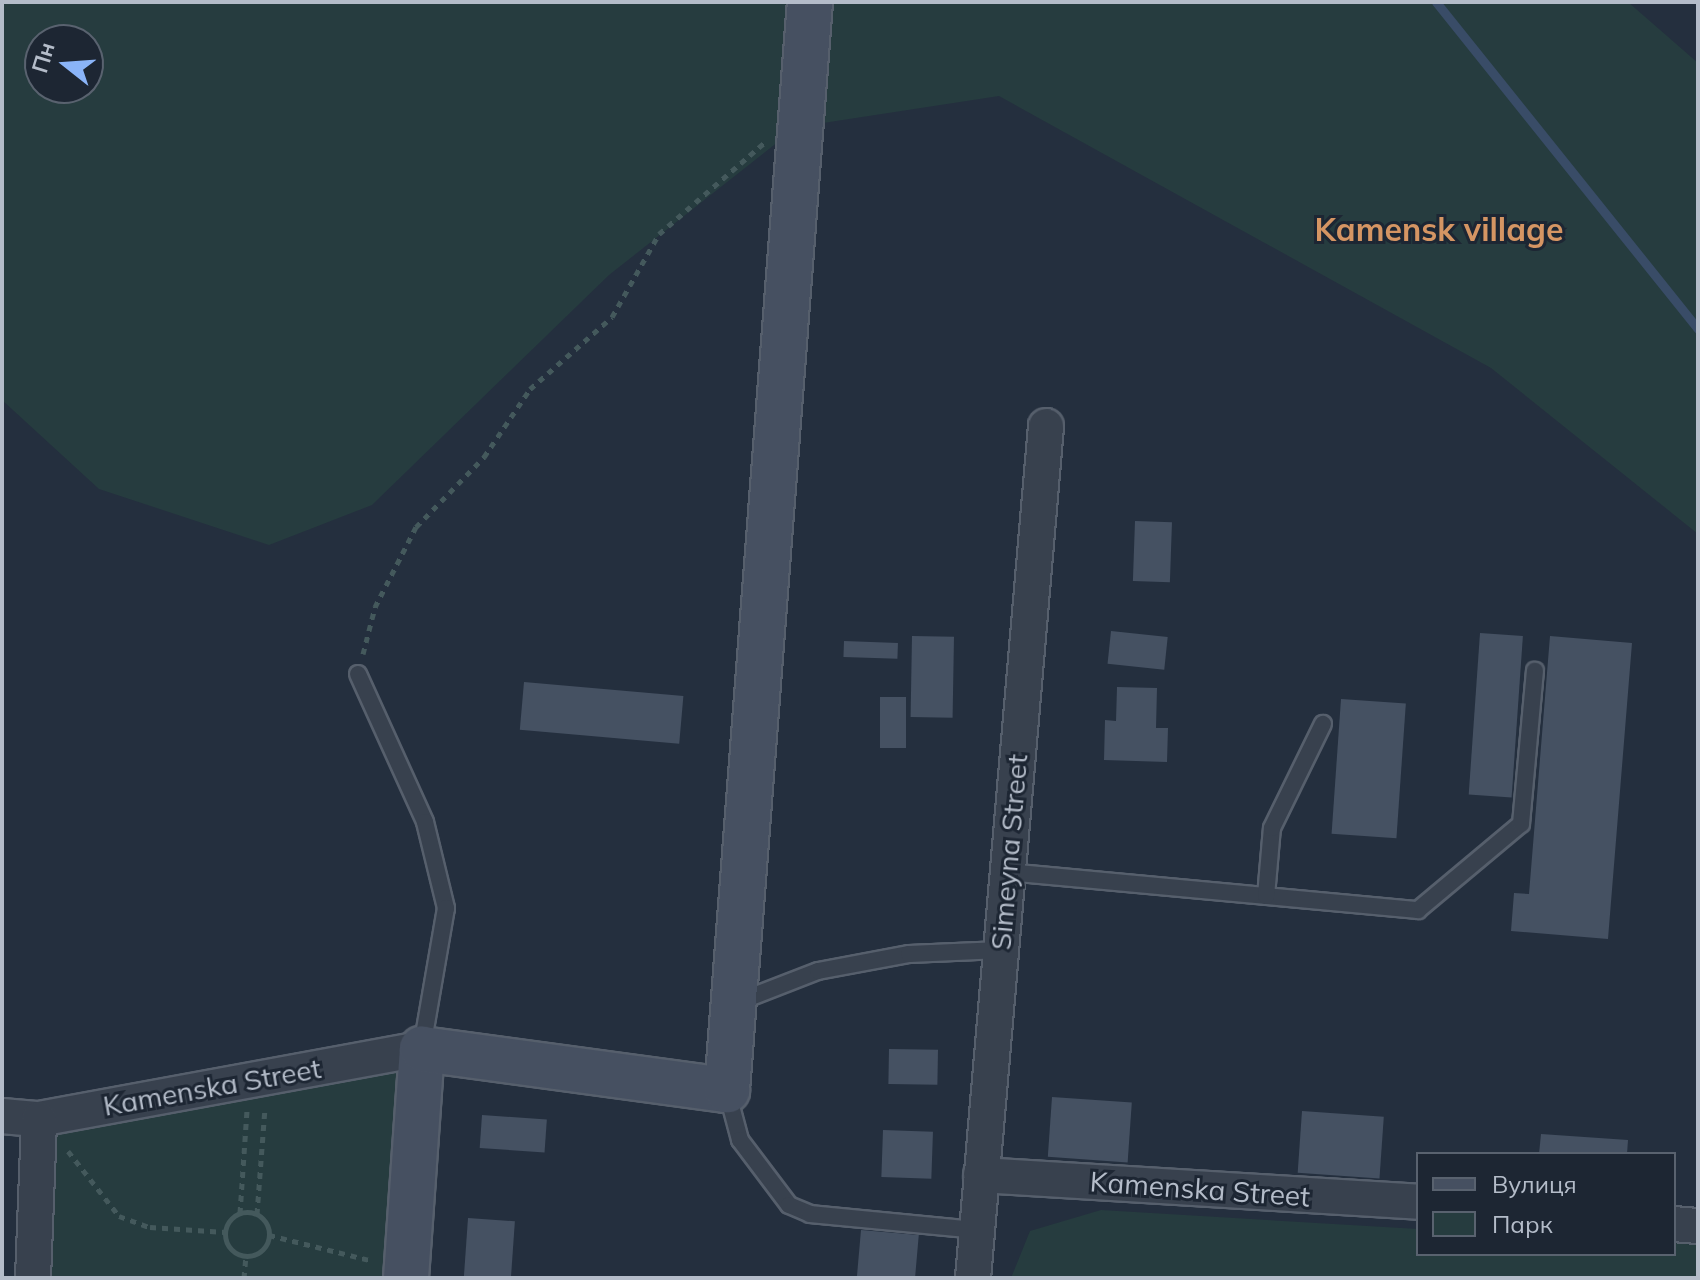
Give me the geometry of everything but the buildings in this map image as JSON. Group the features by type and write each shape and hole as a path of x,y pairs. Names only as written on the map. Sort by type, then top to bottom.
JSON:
{"street":[{"path":"727,1090 798,117 810,2"},
{"name":"Simeyna Street","path":"973,1278 1046,426"},
{"path":"406,1275 422,1049"},
{"name":"Kamenska Street","path":"2,1116 39,1119 422,1049 727,1090"},
{"path":"33,1278 39,1119"},
{"name":"Kamenska Street","path":"981,1175 1416,1202"},
{"path":"1676,1224 1698,1226"}],"lane":[{"path":"1007,872 1418,910 1521,824 1535,671"},
{"path":"358,674 425,822 446,908 422,1049"},
{"path":"1266,896 1272,828 1323,724"},
{"path":"733,1004 818,971 909,954 1001,950"},
{"path":"727,1090 740,1140 789,1205 810,1214 977,1230"}],"path":[{"path":"358,674 375,607 416,527 484,457 530,389 612,317 659,234 798,117"},
{"path":"225,1232 240,1213 258,1079"},
{"path":"258,1079 257,1214 269,1235 406,1275"},
{"path":"39,1119 119,1216 150,1227 225,1232"},
{"path":"240,1213 257,1214"},
{"path":"225,1232 230,1249 246,1256 262,1251 269,1235"},
{"path":"244,1278 246,1256"}],"green space":[{"path":"2,2 1628,2 1698,63 1698,534 1491,368 999,96 797,127 609,275 372,505 269,545 99,489 2,400"},
{"path":"403,1070 388,1278 51,1278 56,1133"},
{"path":"1101,1210 1416,1229 1416,1256 1676,1256 1676,1243 1698,1245 1698,1278 1011,1278 1030,1231"}],"waterway":[{"path":"1436,2 1698,329"}],"district":[{"name":"Kamensk village","path":"1439,229"}]}
